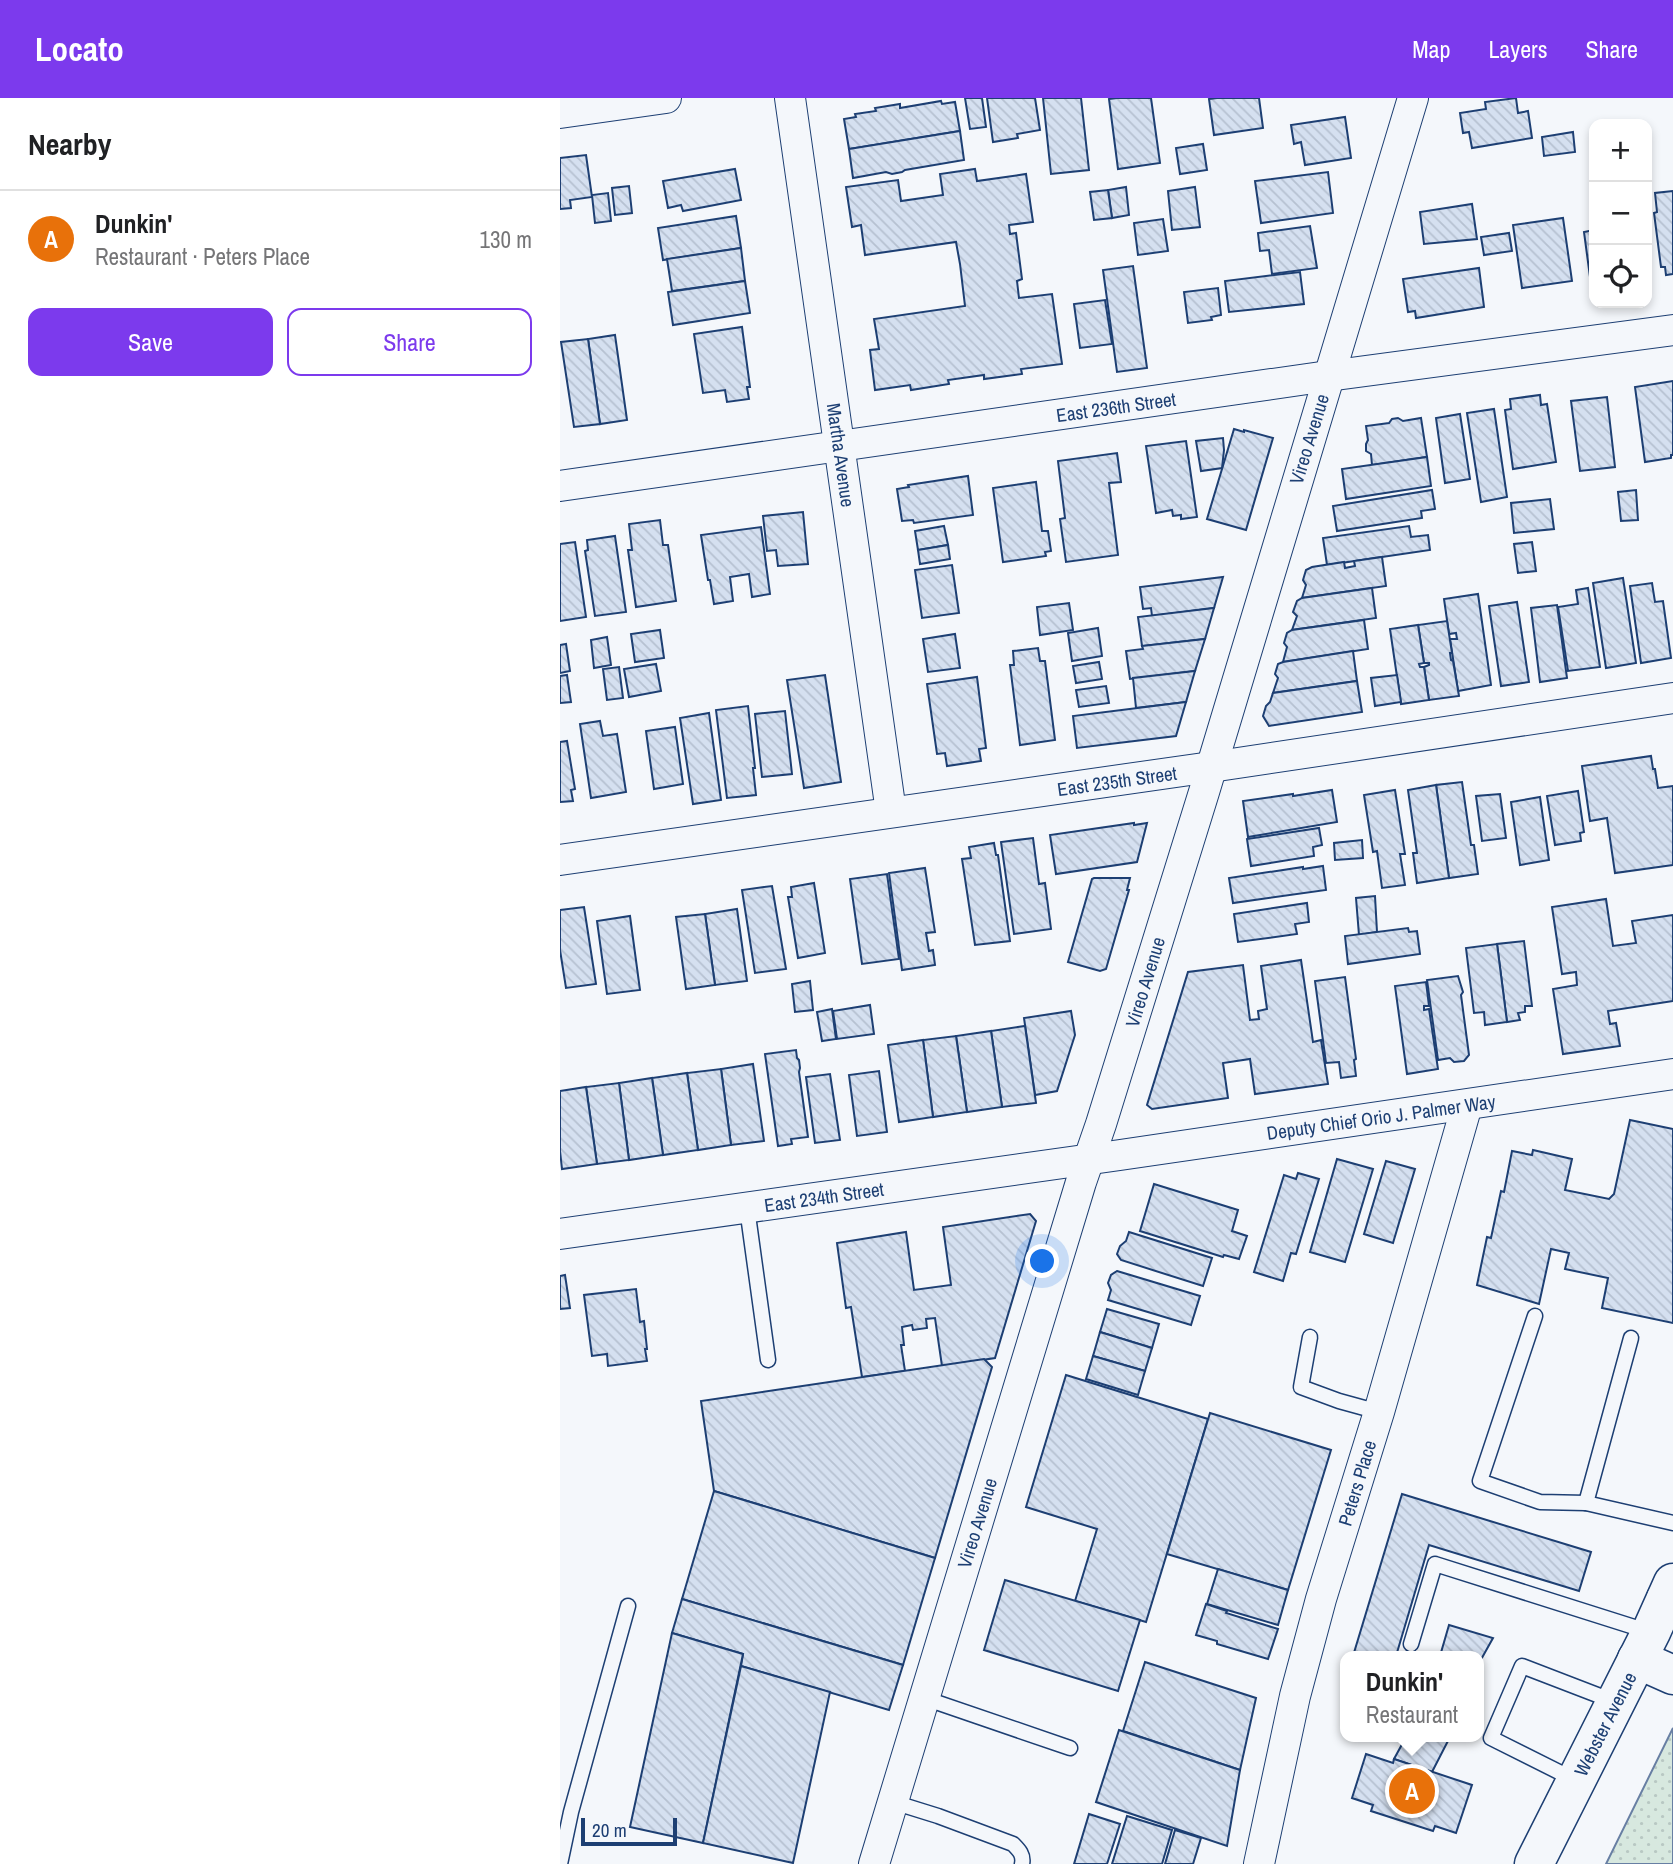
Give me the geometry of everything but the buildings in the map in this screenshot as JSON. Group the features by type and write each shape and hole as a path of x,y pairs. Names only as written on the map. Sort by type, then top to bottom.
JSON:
{"main road":[{"path":"1660,1615 1673,1675"},
{"name":"Webster Avenue","path":"1534,1864 1660,1615"}],"street":[{"path":"560,113 666,98"},
{"name":"Martha Avenue","path":"790,98 891,812"},
{"name":"Vireo Avenue","path":"874,1864 1413,98"},
{"name":"East 236th Street","path":"560,486 1328,376 1673,330"},
{"name":"East 235th Street","path":"560,860 1673,698"},
{"name":"Deputy Chief Orio J. Palmer Way","path":"1089,1160 1673,1074"},
{"name":"Peters Place","path":"1259,1864 1298,1684 1321,1599 1379,1412 1467,1105"},
{"name":"East 234th Street","path":"560,1234 1089,1160"}],"lane":[{"path":"747,1208 768,1360"},
{"path":"1535,1316 1480,1481 1541,1502 1586,1503 1673,1523"},
{"path":"1310,1337 1301,1387 1379,1412"},
{"path":"1586,1503 1631,1338"},
{"path":"1411,1644 1435,1564 1660,1615"},
{"path":"560,1864 571,1812 628,1606"},
{"path":"1576,1781 1491,1738 1522,1666 1616,1702"},
{"path":"924,1698 1070,1748"},
{"path":"892,1802 1013,1844 1023,1858 1022,1864"}],"shaded area":[{"path":"1673,1728 1673,1864 1606,1864"}],"place":[{"name":"Dunkin'","path":"1412,1791"}]}
